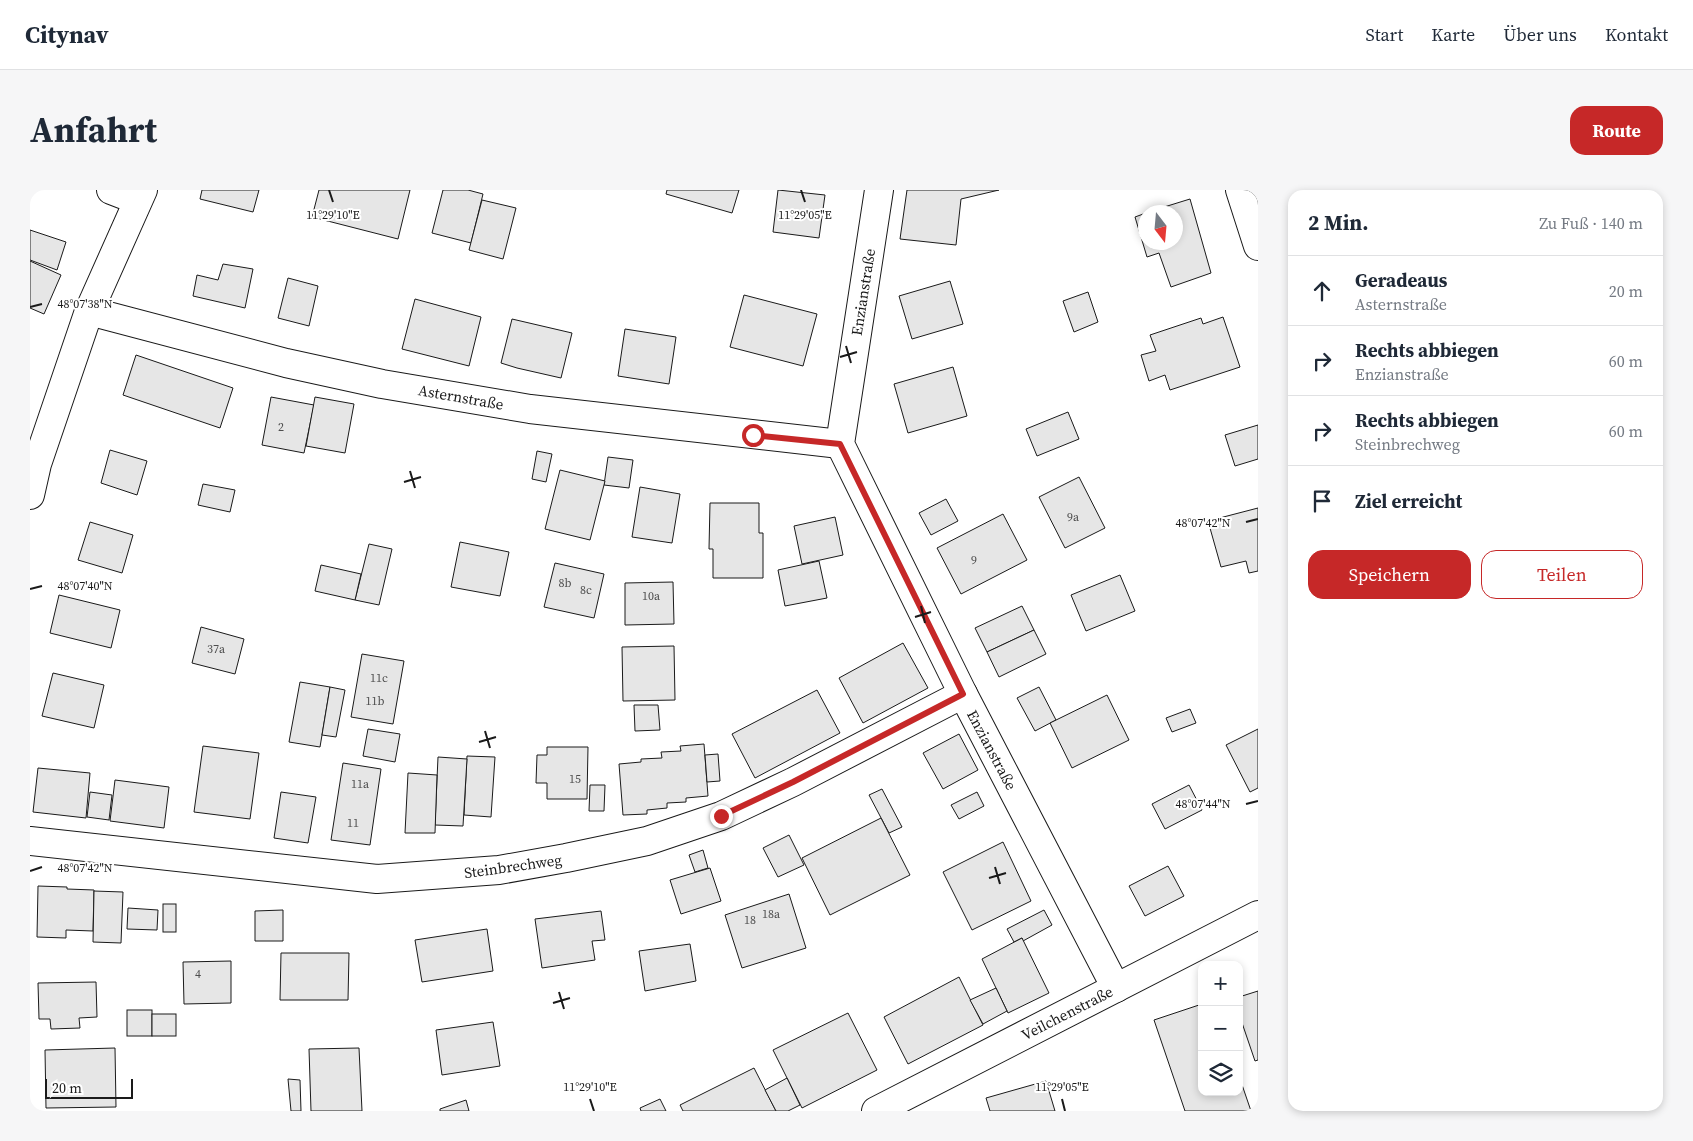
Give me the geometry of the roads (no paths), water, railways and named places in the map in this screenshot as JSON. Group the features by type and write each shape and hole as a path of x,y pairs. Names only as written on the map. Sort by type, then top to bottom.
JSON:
{"street":[{"path":"30,494 37,464 89,312 140,195 111,190"},
{"name":"Enzianstraße","path":"879,190 840,444 963,694 1116,988"},
{"path":"1240,190 1258,246"},
{"name":"Asternstraße","path":"89,312 286,363 382,384 530,409 840,444"},
{"name":"Steinbrechweg","path":"30,841 377,879 499,870 647,841 721,816 793,782 963,694"},
{"name":"Veilchenstraße","path":"876,1111 1258,915"}]}
